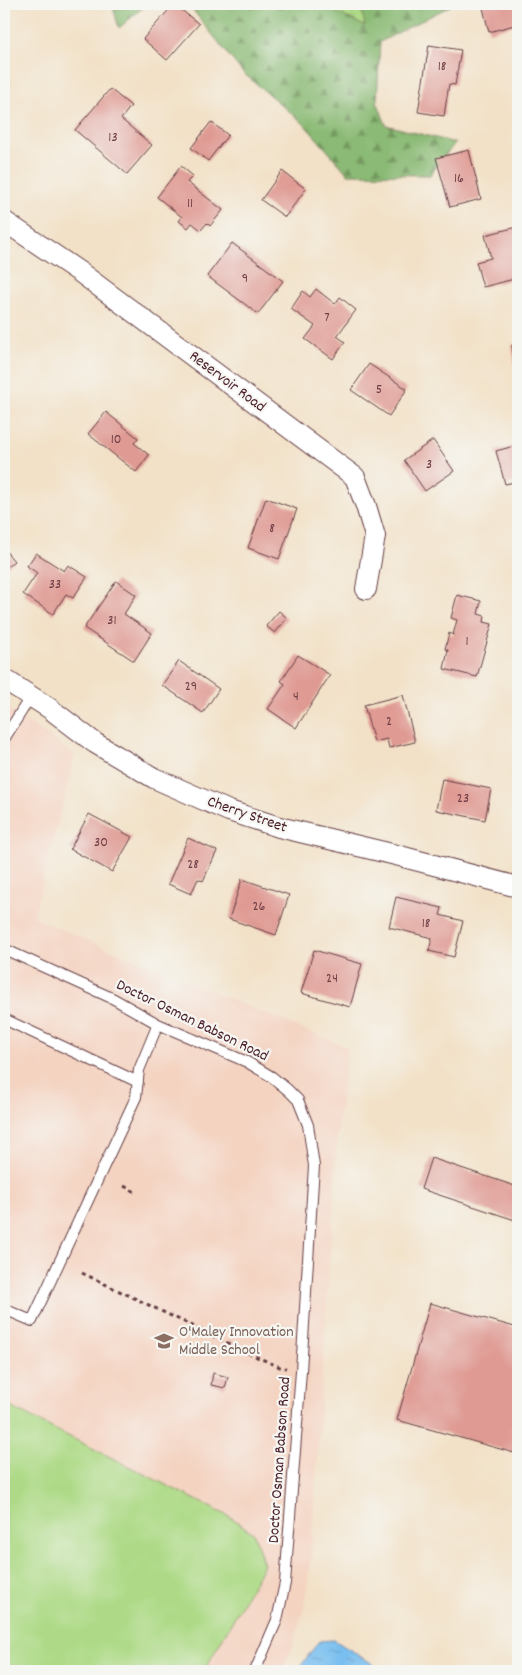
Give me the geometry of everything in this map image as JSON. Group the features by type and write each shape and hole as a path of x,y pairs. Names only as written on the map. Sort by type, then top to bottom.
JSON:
{"street":[{"name":"Reservoir Road","path":"4,221 81,273 355,477 375,536 366,589"},
{"name":"Cherry Street","path":"4,679 50,708 95,743 154,778 229,811 278,827 518,887"}],"lane":[{"path":"4,739 31,696"},
{"name":"Doctor Osman Babson Road","path":"4,949 114,999 158,1024 247,1062 272,1077 288,1090 298,1100 304,1112 308,1125 314,1166 285,1583 277,1620 255,1671"},
{"path":"4,1019 138,1082"},
{"path":"4,1309 32,1322 136,1097 139,1070 158,1024"}],"path":[{"path":"124,1186 137,1193"},
{"path":"82,1273 280,1367 301,1370"}],"shaded area":[{"name":"O'Maley Innovation Middle School","path":"4,706 75,755 34,916 42,921 348,1048 338,1126 311,1556 304,1608 292,1649 282,1671 4,1671"}],"green space":[{"path":"112,4 147,4 119,28"},
{"path":"188,4 454,4 380,42 377,101 386,125 455,143 430,175 348,174 303,123 242,72"},
{"path":"319,4 373,4 362,12 365,26"},
{"path":"4,1404 232,1518 254,1534 264,1565 204,1671 4,1671"}],"water":[{"path":"334,1640 373,1664 378,1671 297,1671 319,1641"}],"building":[{"path":"174,4 199,24 167,60 143,39"},
{"path":"482,4 518,4 518,24 489,32"},
{"path":"429,45 461,50 455,85 449,84 444,116 418,112"},
{"path":"4,75 11,86 4,91"},
{"path":"110,89 131,106 121,119 152,145 127,174 75,130"},
{"path":"211,122 228,135 208,161 191,148"},
{"path":"469,150 481,199 450,207 436,158"},
{"path":"181,166 193,176 187,182 223,210 210,226 207,223 201,230 192,223 188,228 179,221 182,217 157,197"},
{"path":"282,171 306,189 285,217 261,200"},
{"path":"517,227 518,278 483,287 476,262 491,258 485,235"},
{"path":"232,243 283,281 258,314 207,276"},
{"path":"316,289 335,304 340,297 356,310 337,336 345,342 333,359 305,339 315,326 291,309 303,291 310,297"},
{"path":"518,344 518,378 517,379 512,345"},
{"path":"369,364 407,389 389,416 351,390"},
{"path":"106,412 138,438 134,443 149,455 136,472 88,434"},
{"path":"433,440 454,471 425,491 404,460"},
{"path":"518,445 518,491 515,482 505,484 496,451"},
{"path":"266,498 297,509 279,559 248,548"},
{"path":"4,549 14,561 7,567 4,563"},
{"path":"36,553 64,571 68,565 87,577 73,598 66,594 53,614 23,594 37,573 27,566"},
{"path":"116,581 136,595 124,614 152,633 134,661 84,628"},
{"path":"457,595 481,601 478,614 485,616 484,622 492,624 477,677 444,669 448,650 445,649 449,633 453,635 457,620 451,618"},
{"path":"279,611 287,618 275,633 266,626"},
{"path":"298,655 330,675 296,728 268,709 285,684 281,681"},
{"path":"179,661 219,689 203,713 162,685"},
{"path":"403,695 415,742 389,748 387,739 374,742 364,705"},
{"path":"442,779 491,789 485,820 436,810"},
{"path":"89,814 132,837 112,872 70,849"},
{"path":"188,838 217,851 203,881 198,879 191,894 168,884"},
{"path":"242,879 289,895 276,935 229,919"},
{"path":"396,897 442,908 440,915 463,921 454,957 429,951 432,938 389,927"},
{"path":"314,950 362,964 350,1007 301,993"},
{"path":"431,1158 518,1187 518,1221 421,1189"},
{"path":"430,1303 518,1328 518,1454 397,1420"},
{"path":"213,1373 228,1377 225,1388 211,1385"}],"place":[{"name":"O'Maley Innovation Middle School","path":"164,1341"}]}
